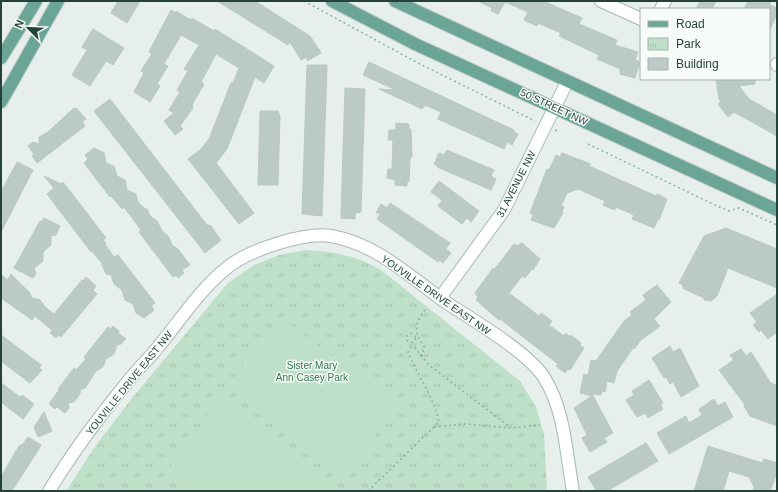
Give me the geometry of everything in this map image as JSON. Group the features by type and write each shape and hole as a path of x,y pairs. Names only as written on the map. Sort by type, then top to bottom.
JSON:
{"main road":[{"path":"1,58 36,1"},
{"path":"1,102 58,1"},
{"name":"50 STREET NW","path":"332,1 415,44 777,209"},
{"path":"395,1 777,178"}],"street":[{"path":"601,1 640,19"},
{"name":"31 AVENUE NW","path":"440,298 504,210 567,82"},
{"name":"YOUVILLE DRIVE EAST NW","path":"49,491 78,447 127,382 206,289 228,267 245,256 293,238 329,236 361,244 400,267 440,298 525,356 544,377 554,396 562,419 573,491"}],"path":[{"path":"304,1 418,63 534,120"},
{"path":"588,144 723,208 729,210 739,208 777,226"},
{"path":"420,356 425,348 416,336 409,334 406,340 413,343 416,336 417,323 426,308"},
{"path":"368,491 439,422 437,414 409,355 408,349 413,346 420,356 511,428"},
{"path":"434,427 465,424 511,428 540,425"}],"green space":[{"name":"Sister Mary Ann Casey Park","path":"306,250 345,255 381,270 520,381 536,407 544,434 547,491 66,491 96,445 133,397 228,283 254,265 279,255"},
{"path":"279,317 398,405 346,475 227,387"},
{"path":"220,399 333,484 328,491 192,491 166,472"}],"building":[{"path":"118,1 140,1 127,23 111,13"},
{"path":"217,1 255,1 310,36 321,53 307,61 307,57 301,60 290,42 288,45"},
{"path":"478,1 543,1 582,18 579,24 617,40 615,45 638,52 635,60 640,62 635,78 620,74 620,69 597,59 599,55 559,36 561,33 538,23 537,26 524,20 528,12 505,2 498,14 491,11 492,8"},
{"path":"700,1 716,1 712,8 696,8"},
{"path":"748,1 771,1 770,5 777,8 777,14 770,30 769,6 768,8 744,8"},
{"path":"171,10 175,13 176,11 191,20 192,18 214,31 215,29 274,66 264,83 255,77 227,149 216,163 254,213 239,224 188,159 200,150 209,139 231,83 233,83 239,68 216,54 201,82 204,84 193,103 193,108 180,126 183,129 175,135 164,121 174,113 169,110 180,92 177,90 188,71 184,69 199,45 181,35 164,64 168,66 157,84 160,86 150,102 134,92 144,73 141,71 152,54 149,52"},
{"path":"93,29 124,48 113,65 106,61 90,86 72,75 87,50 82,47"},
{"path":"369,62 514,130 513,131 518,134 512,145 507,142 504,149 438,119 441,112 425,105 422,109 379,89 396,90 363,75"},
{"path":"307,65 327,65 322,216 302,214"},
{"path":"716,80 755,80 755,84 739,86 749,99 777,115 777,136 734,112 728,117 718,104 721,102 719,99"},
{"path":"345,88 365,89 361,212 355,213 355,219 341,218"},
{"path":"110,99 203,220 208,226 210,225 221,240 205,253 94,111"},
{"path":"74,108 75,110 76,108 86,119 82,122 85,126 37,163 32,156 34,154 28,146 33,142 39,144 39,137 48,132"},
{"path":"260,111 278,111 280,116 278,185 258,185"},
{"path":"396,123 409,124 409,129 411,129 412,156 410,159 409,182 407,181 407,186 395,185 395,180 387,178 388,169 392,169 393,140 388,140 389,130 396,130"},
{"path":"94,148 104,153 106,163 114,166 117,176 125,180 127,190 136,194 138,202 145,209 147,209 150,216 157,221 162,231 169,237 172,245 178,249 190,265 182,270 184,273 178,278 176,275 173,277 139,232 141,230 124,207 122,209 111,196 110,197 84,163 88,159 85,155"},
{"path":"447,150 494,170 491,176 496,179 491,190 437,167 438,166 434,164 439,153 444,155"},
{"path":"562,153 591,164 589,166 656,196 657,194 667,199 659,220 658,219 654,228 632,219 634,215 616,207 615,210 603,205 605,201 578,189 567,193 561,206 564,207 563,213 554,228 531,220 533,215 530,213 547,169 549,170 556,155 560,157"},
{"path":"17,162 33,170 1,232 1,192"},
{"path":"44,176 61,184 63,182 106,238 103,240 114,257 118,255 155,303 151,306 154,310 144,318 136,313 133,304 125,300 122,290 114,284 111,275 106,274 101,262 92,251 91,252 47,194 54,188"},
{"path":"439,181 479,211 471,222 467,218 462,224 438,206 442,200 431,192"},
{"path":"390,203 450,243 446,249 451,253 443,263 440,260 438,262 377,219 381,213 376,213 381,204 387,208"},
{"path":"44,218 60,226 56,235 51,236 51,245 43,252 43,261 34,268 36,273 33,278 14,268 40,221 42,222"},
{"path":"726,228 777,249 777,288 728,268 717,296 711,301 704,300 704,298 684,289 682,284 679,283 704,236"},
{"path":"522,243 540,259 533,270 532,269 525,278 522,276 509,293 539,316 541,313 552,321 549,325 564,336 566,333 570,337 571,335 581,343 580,345 584,348 570,370 568,369 565,373 556,366 558,364 500,319 499,320 476,300 478,297 475,293 493,268 494,270 514,244 517,246"},
{"path":"11,274 29,292 32,298 40,300 45,307 54,314 86,277 96,286 93,290 97,294 61,337 58,335 56,338 50,333 52,330 35,316 32,320 1,298 1,275 8,280"},
{"path":"657,285 671,302 654,319 660,326 641,340 634,349 633,348 617,371 614,383 607,381 605,392 602,391 601,395 592,394 613,433 604,438 607,442 590,452 582,438 587,435 574,408 592,396 580,393 584,374 588,375 591,360 596,361 624,321 632,315 630,312 646,300 643,295"},
{"path":"777,294 777,332 768,339 761,330 759,332 753,325 757,322 750,313"},
{"path":"113,326 119,331 118,333 126,339 121,344 117,345 114,354 106,359 103,367 96,371 85,388 80,390 80,394 74,402 68,403 69,408 65,413 57,407 55,409 49,404 59,390 58,389 74,368 76,370 86,359 84,357 108,327 111,329"},
{"path":"1,335 41,365 39,368 42,370 30,383 1,361"},
{"path":"670,346 673,352 680,348 699,386 681,397 673,382 670,384 666,377 664,378 652,358"},
{"path":"741,349 746,356 751,352 770,382 777,386 777,426 750,416 744,406 745,405 719,370 734,360 730,355"},
{"path":"649,380 663,403 660,404 663,409 648,418 645,413 637,417 626,400 634,395 632,391"},
{"path":"1,383 20,397 22,395 34,404 23,419 1,402"},
{"path":"714,399 718,406 725,402 733,417 669,454 657,433 686,416 689,423 702,415 699,409"},
{"path":"44,412 52,431 38,437 34,427"},
{"path":"28,437 41,445 13,489 1,491 1,477 19,446 23,444"},
{"path":"646,443 658,461 607,491 597,491 588,477"},
{"path":"708,446 762,463 764,459 777,463 777,473 770,491 753,491 754,487 749,477 729,471 723,491 694,491"}]}
